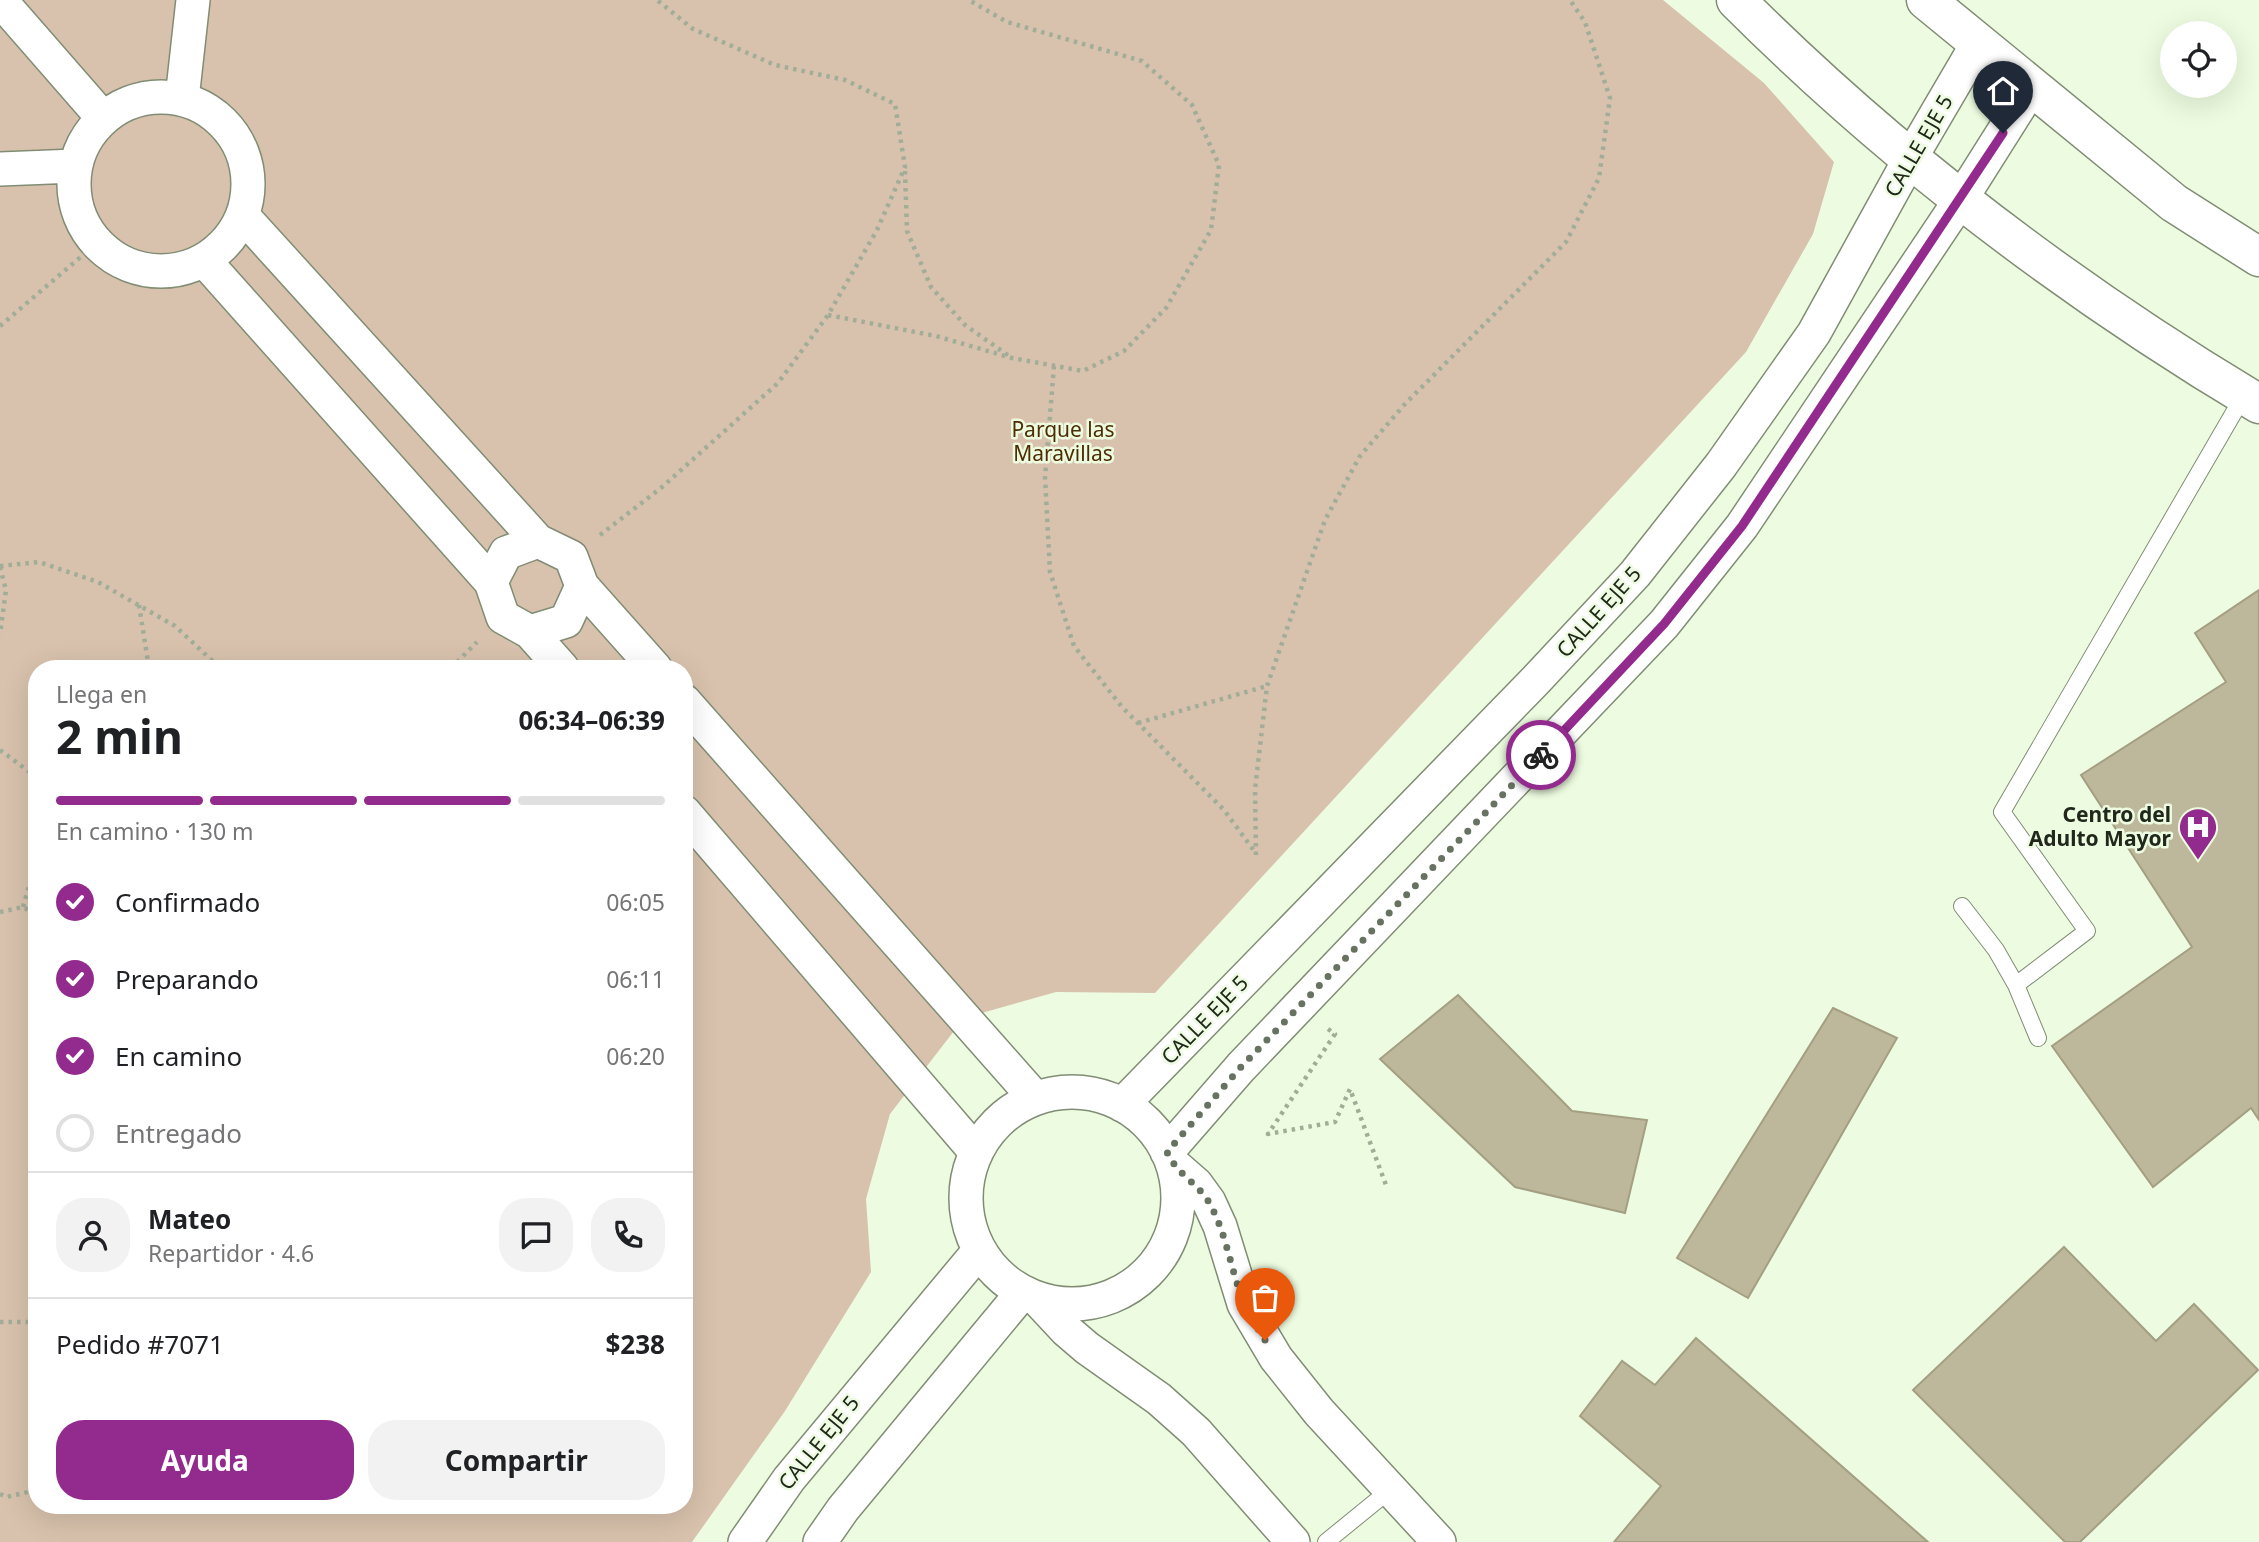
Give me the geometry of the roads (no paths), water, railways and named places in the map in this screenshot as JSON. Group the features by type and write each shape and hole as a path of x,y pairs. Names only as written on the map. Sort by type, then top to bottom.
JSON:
{"main road":[{"path":"1736,0 1910,159 1961,200 2070,282 2252,400"},
{"path":"1926,0 2174,202 2259,257"}],"street":[{"path":"0,0 103,118"},
{"path":"182,99 193,0"},
{"name":"CALLE EJE 5","path":"1122,1105 1536,680 1635,574 1721,466 1814,333 1978,43"},
{"path":"1030,1296 1071,1305 1105,1300 1135,1285 1158,1261 1174,1230 1178,1197 1170,1158 1241,1067 1664,624 1742,526 1961,200 2031,88"},
{"path":"153,96 182,99 207,110 230,130 244,156 249,186 243,216 227,241 204,260 176,270 145,270 119,260 97,243 81,221 74,194 75,166 85,139 103,118 126,103 153,96"},
{"path":"0,169 75,166"},
{"path":"243,216 538,541 577,571 649,660"},
{"path":"204,260 491,582 503,617 530,632 555,660"},
{"path":"491,582 506,553 538,541"},
{"path":"530,632 566,621 577,571"},
{"path":"693,711 1035,1098"},
{"path":"693,822 976,1152"},
{"path":"1293,1542 1196,1432 1158,1399 1087,1348 1030,1296 997,1275 978,1251 967,1218 966,1184 976,1152 990,1129 1011,1111 1035,1098 1064,1092 1094,1095 1122,1105 1148,1125 1170,1158 1196,1184 1209,1202 1220,1226 1244,1304 1276,1358 1318,1412 1439,1542"},
{"name":"CALLE EJE 5","path":"745,1542 789,1479 978,1251"},
{"path":"820,1542 843,1509 1030,1296"}],"lane":[{"path":"2016,985 2087,931 2002,812 2252,400"},
{"path":"1962,906 1996,950 2016,985 2038,1038"},
{"path":"1326,1542 1391,1489"}],"place":[{"name":"Centro del Adulto Mayor","path":"2198,861"}],"park label":[{"name":"Parque las Maravillas","path":"1063,442"}]}
